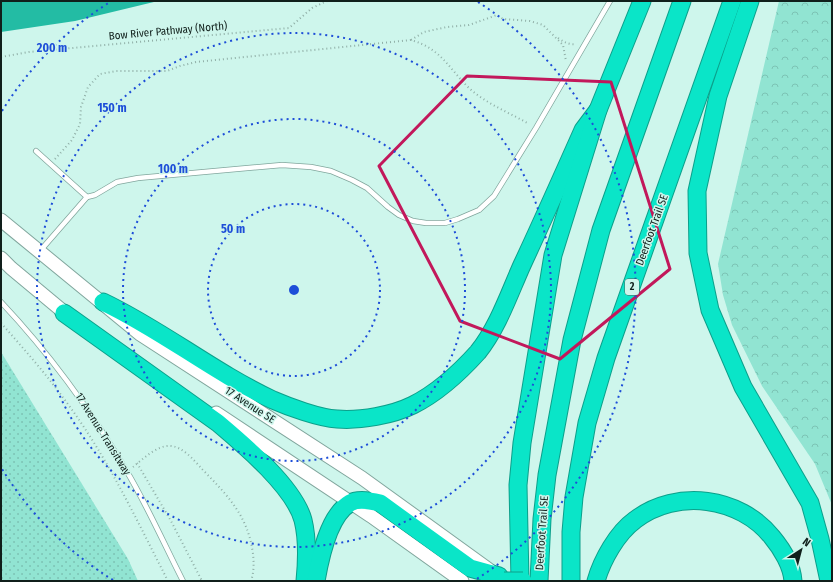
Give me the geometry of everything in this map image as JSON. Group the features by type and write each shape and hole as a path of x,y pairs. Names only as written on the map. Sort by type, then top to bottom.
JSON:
{"highway":[{"path":"520,581 518,485 522,443 553,255 598,110 642,1"},
{"name":"Deerfoot Trail SE","path":"539,581 542,519 547,475 572,340 601,230 682,1"},
{"name":"Deerfoot Trail SE","path":"570,581 571,532 574,497 589,416 606,358 732,1"},
{"path":"750,1 718,96 697,191 698,253 710,310 743,387 810,503 829,581"},
{"path":"103,302 130,315 226,374 273,400 310,413 337,419 367,418 391,413 413,405 448,382 478,351 498,320 583,130 598,110"},
{"path":"64,314 218,423 269,470 286,489 303,518 306,533 307,552 305,581"},
{"path":"596,581 608,551 634,520 671,503 690,500 724,504 740,511 754,520 768,532 779,546 793,576 793,581"},
{"path":"316,581 323,549 338,514 351,502 370,501 380,503 470,568 503,579 523,581"}],"main road":[{"name":"17 Avenue SE","path":"1,220 103,302 140,334 362,478 503,579"},
{"path":"1,258 64,314 351,502 462,581"}],"lane":[{"path":"39,252 87,197 95,195 117,182 138,178 290,165 331,171 352,180 367,188 399,215 413,221 426,224 445,223 479,210 494,196 536,128 610,1"},
{"path":"36,151 87,197"},
{"name":"17 Avenue Transitway","path":"1,302 50,358 78,394 109,441 127,471 183,581"}],"path":[{"name":"Bow River Pathway (North)","path":"1,57 29,52 289,28 312,8 327,1"},
{"path":"411,40 424,32 447,27 469,25 497,15 503,19 530,21 543,25 563,45 569,72"},
{"path":"555,37 571,44 587,41"},
{"path":"51,164 72,140 80,124 81,107 88,88 100,74 116,71 167,71 196,62 411,40 422,43 438,54 470,89 487,101 536,128"},
{"path":"1,323 68,403 93,442 128,503 168,581"},
{"path":"202,581 171,521 138,463 160,447 170,445 181,450 192,459 227,495 237,508 249,534 254,566 251,581"}],"highlighted area":[{"path":"467,76 611,82 670,269 560,359 460,321 379,166"}],"green space":[{"path":"779,1 832,1 832,505 815,464 762,386 732,325 723,295 718,264"},
{"path":"1,352 128,559 138,581 1,581"}],"shaded area":[{"path":"1,1 158,1 75,21 1,32"}]}
